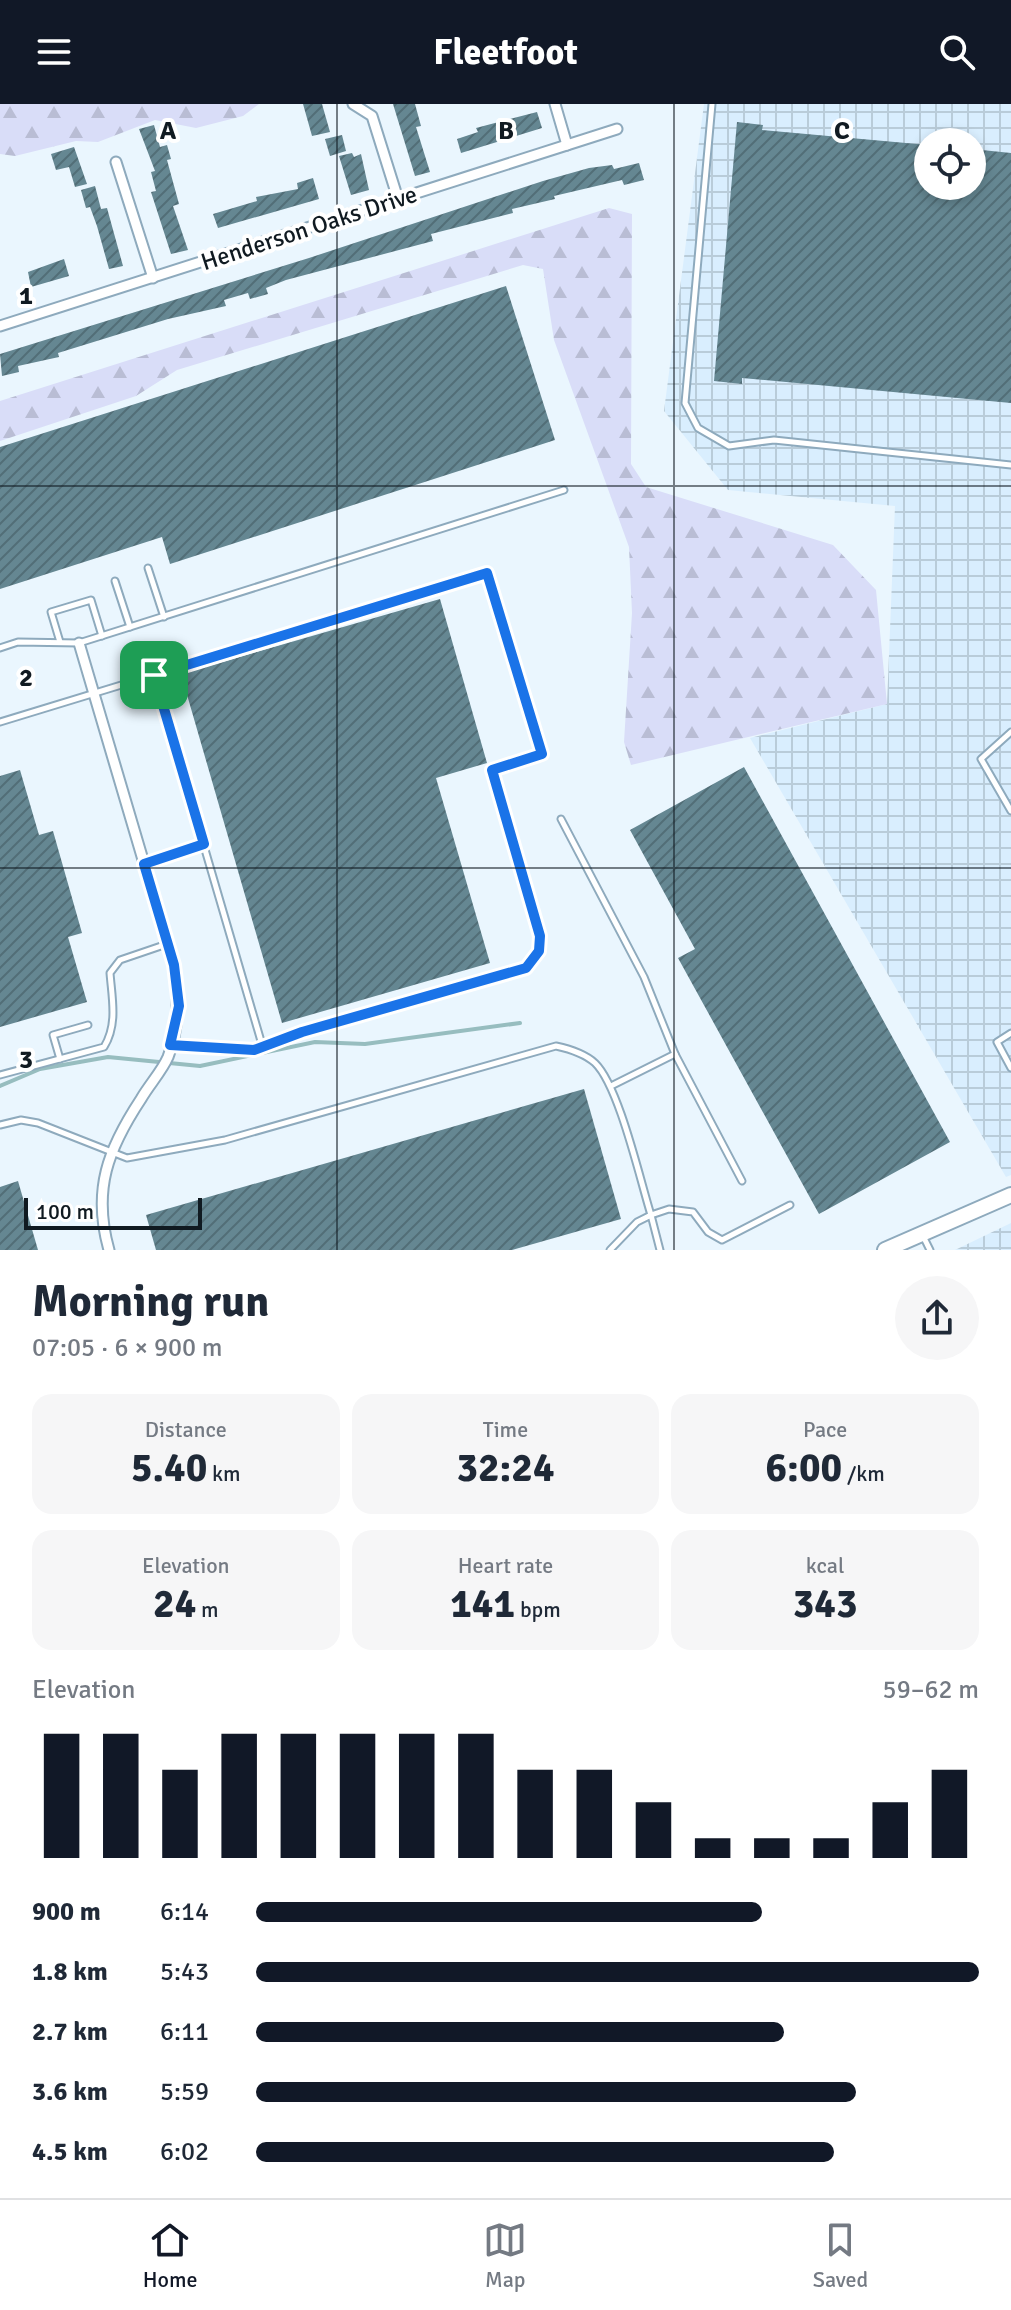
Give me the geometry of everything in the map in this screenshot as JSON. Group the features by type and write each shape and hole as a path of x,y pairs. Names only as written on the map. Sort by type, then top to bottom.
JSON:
{"main road":[{"path":"885,1250 1011,1195"}],"street":[{"path":"353,104 372,116 398,199"},
{"path":"555,104 567,145"},
{"name":"Henderson Oaks Drive","path":"0,326 617,129"},
{"path":"116,162 153,278"},
{"path":"79,643 168,944 179,1006 168,1057 121,1130 101,1184 102,1226 109,1250"}],"lane":[{"path":"712,104 685,403 698,428 729,446 774,440 1011,465"},
{"path":"0,648 18,642 79,643 564,490"},
{"path":"148,568 164,617"},
{"path":"0,722 487,573 542,754 492,770 540,936 534,962 526,968 302,1032 263,1048 243,1052 170,1045"},
{"path":"115,581 130,627"},
{"path":"60,642 51,612 91,600 102,636"},
{"path":"154,675 263,1048"},
{"path":"1011,732 981,759 1011,811"},
{"path":"561,819 644,977 675,1054 742,1181"},
{"path":"144,864 204,844"},
{"path":"0,1075 104,1047 112,1034 110,973 120,960 168,944"},
{"path":"60,1059 53,1035 88,1025"},
{"path":"1011,1033 997,1042 1011,1068"},
{"path":"0,1125 21,1120 38,1123 127,1158 225,1140 556,1046 578,1051 596,1064 611,1086 660,1250"},
{"path":"611,1086 675,1054"},
{"path":"610,1250 637,1222 669,1209 693,1212 708,1232 722,1240 790,1205"},
{"path":"922,1235 930,1250"}],"shaded area":[{"path":"704,104 1011,104 1011,1175 1006,1177 750,738 887,704 895,506 728,490 664,411"},
{"path":"1011,1223 1011,1250 955,1250"}],"green space":[{"path":"0,104 259,104 243,116 196,128 155,120 98,142 76,141 15,156 0,154"},
{"path":"609,208 632,214 631,464 646,487 833,545 876,590 887,704 631,765 624,742 632,613 629,547 554,340 543,269 523,265 177,370 136,396 0,441 0,401"}],"building":[{"path":"303,104 322,104 330,132 312,136"},
{"path":"393,104 415,104 421,126 416,127 430,172 415,176"},
{"path":"537,112 542,128 461,153 457,139 478,132 476,128"},
{"path":"737,122 763,125 762,130 914,144 914,200 986,200 986,150 1011,153 1011,403 742,378 742,384 714,381"},
{"path":"154,125 160,147 167,145 171,159 167,160 179,204 173,206 188,250 171,254 151,192 156,191 151,172 155,171 139,129"},
{"path":"342,135 346,151 330,156 325,139"},
{"path":"74,147 87,184 75,187 69,167 56,170 51,154"},
{"path":"352,153 354,157 361,154 369,190 351,195 339,156"},
{"path":"639,163 644,180 624,185 622,180 554,196 555,199 512,209 513,213 431,234 433,241 286,280 266,288 268,294 250,299 248,293 224,300 226,306 168,319 58,353 59,357 18,366 19,372 2,376 0,354 543,181 589,168 612,165 614,169"},
{"path":"313,178 319,199 218,228 213,214 257,201 256,197 298,189 297,183"},
{"path":"95,186 101,209 107,208 123,266 109,269 90,207 86,208 81,190"},
{"path":"64,259 69,276 31,287 28,272"},
{"path":"506,286 555,440 170,564 162,537 0,589 0,447"},
{"path":"440,599 487,763 436,778 490,963 282,1023 181,674"},
{"path":"744,767 950,1142 819,1214 678,958 695,949 630,830"},
{"path":"20,770 39,835 53,831 82,933 68,937 87,1002 0,1027 0,776"},
{"path":"584,1089 621,1219 512,1250 156,1250 146,1215"},
{"path":"18,1181 38,1250 0,1250 0,1187"}],"waterway":[{"path":"0,1086 40,1069 108,1057 200,1066 315,1042 365,1044 520,1023"}],"route":[{"path":"487,573 542,754 492,770 540,936 534,962 526,968 302,1032 254,1050 243,1052 170,1045 179,1006 174,965 144,864 204,844 154,675 487,573"}]}
